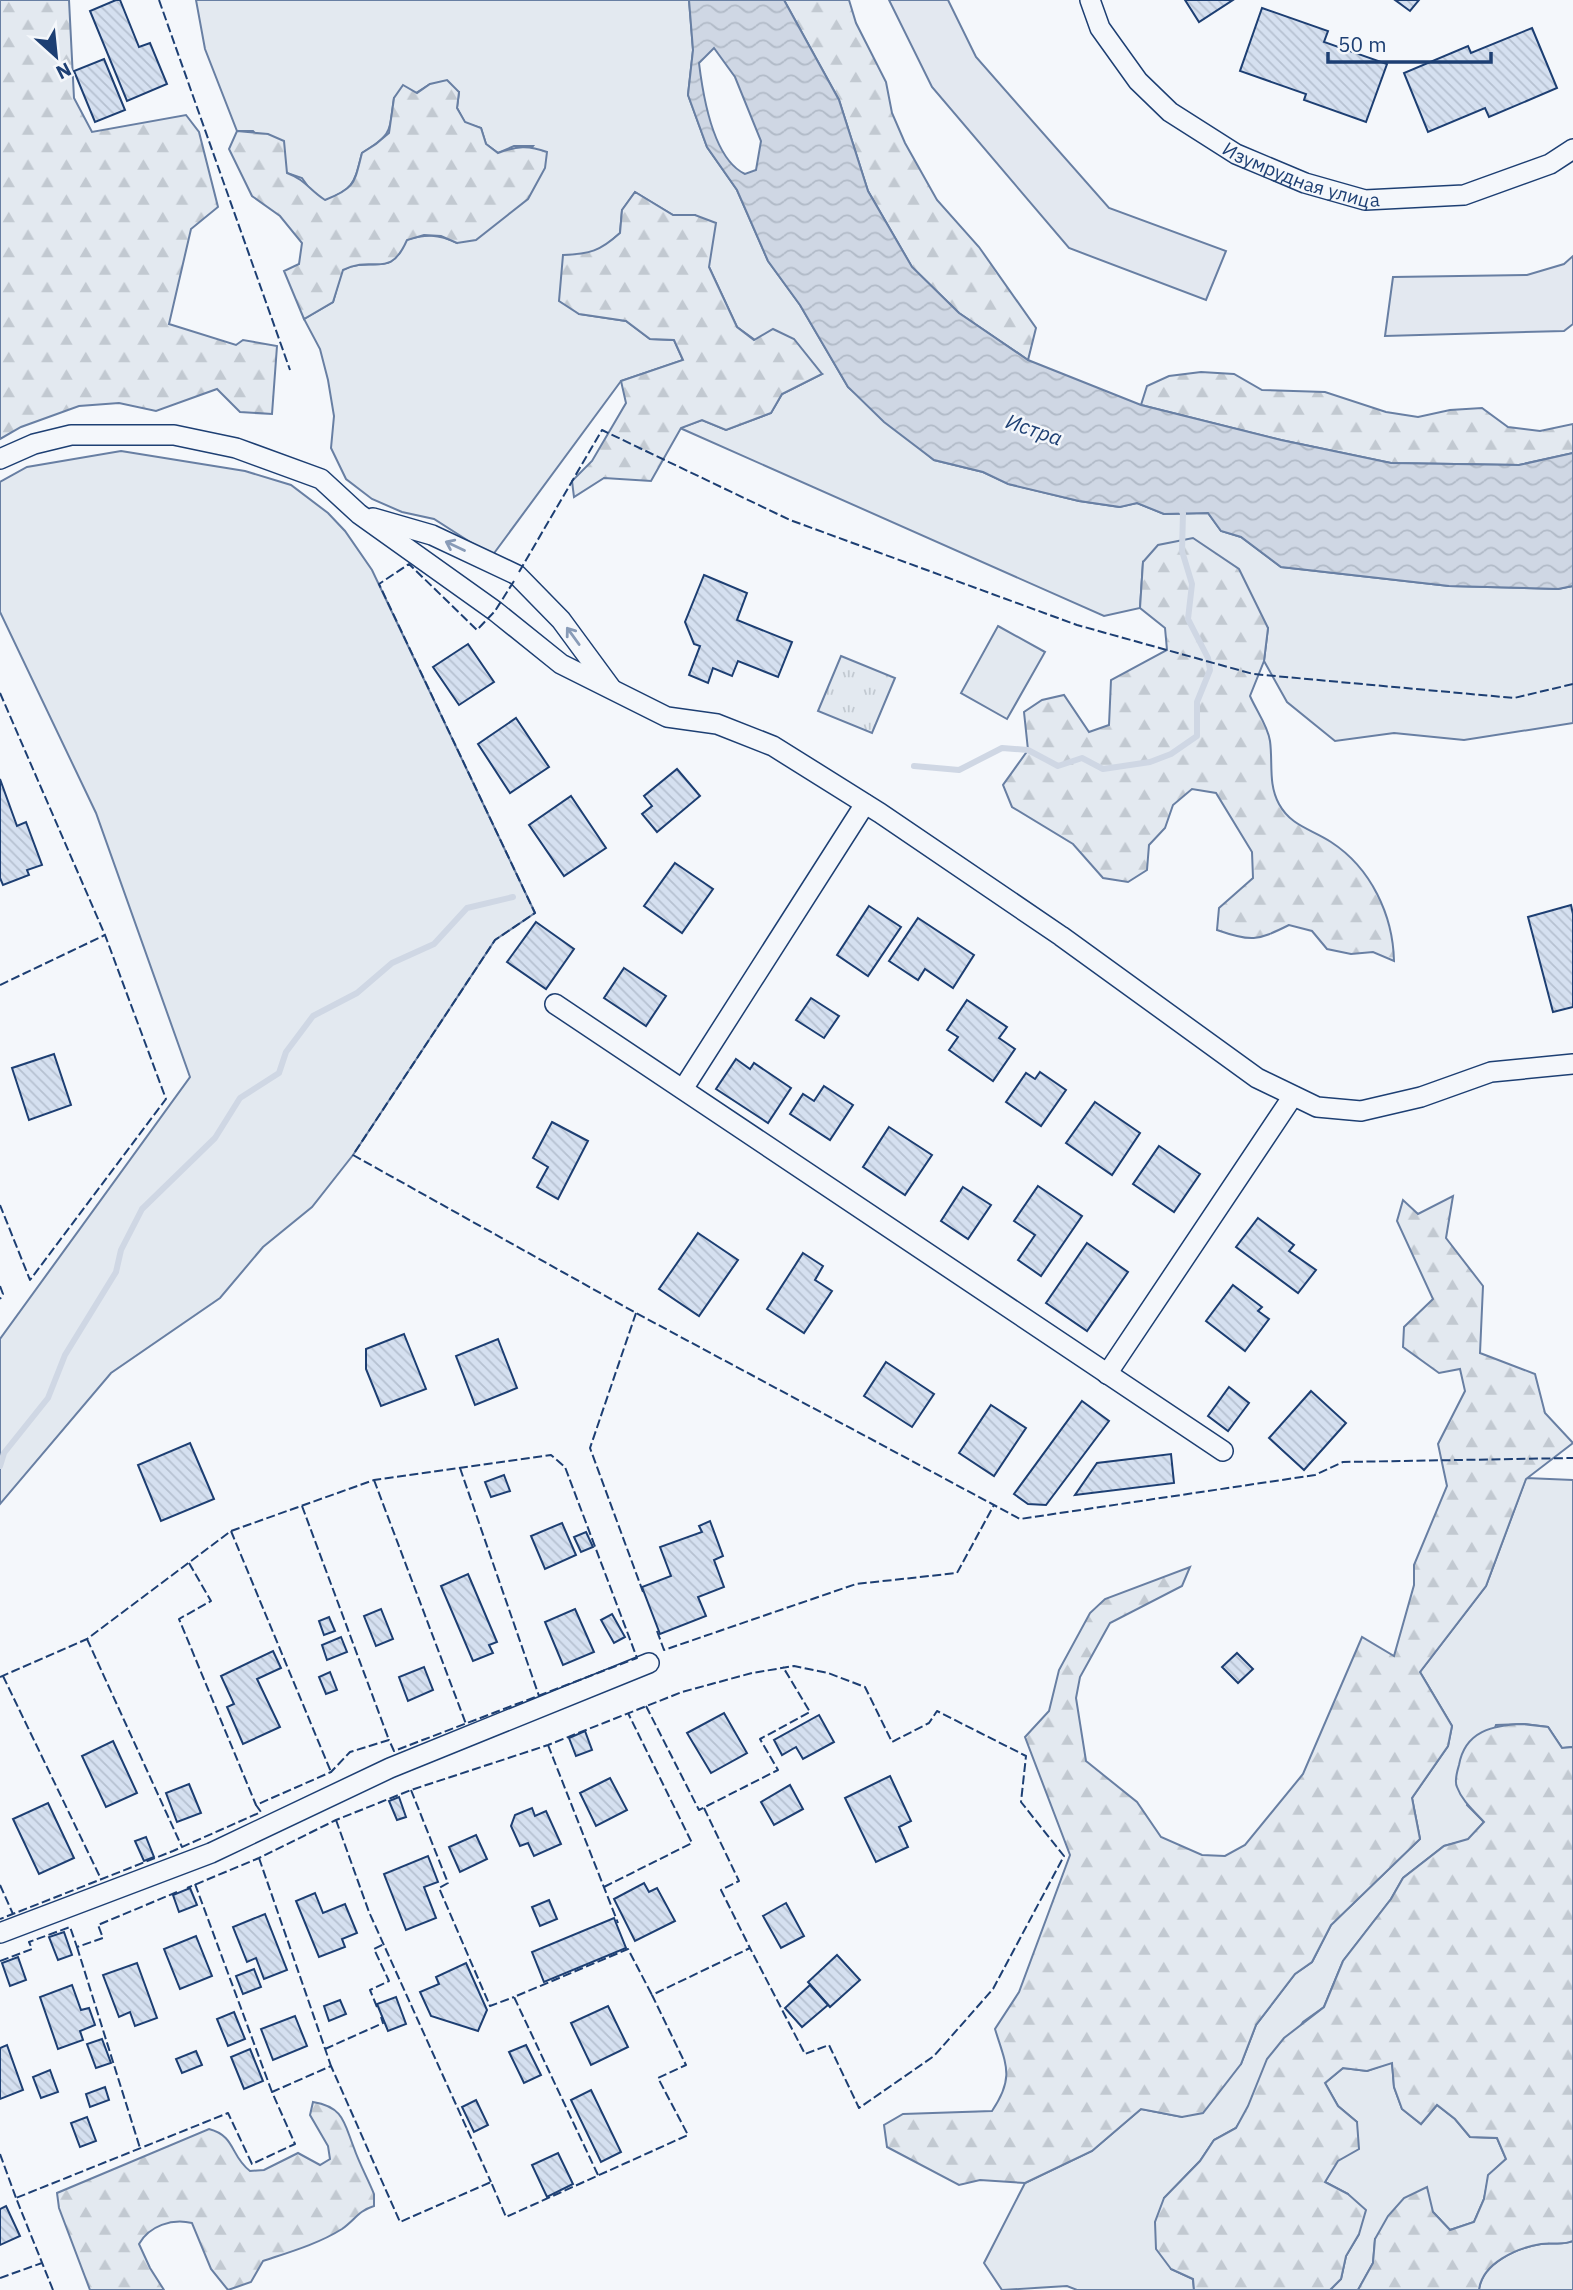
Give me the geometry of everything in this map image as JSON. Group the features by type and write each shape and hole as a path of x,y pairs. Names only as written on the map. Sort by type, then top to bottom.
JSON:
{"street":[{"name":"Изумрудная улица","path":"1090,0 1100,28 1138,82 1170,112 1236,155 1305,183 1365,200 1464,195 1550,164 1573,149"},
{"path":"0,459 34,444 71,435 174,435 236,448 321,479 359,514 495,611 561,664 667,718 717,724 773,746 865,804 1060,936 1257,1078 1317,1107 1361,1111 1421,1097 1491,1072 1573,1065"},
{"path":"359,514 432,535 517,575 561,620 614,691"},
{"path":"683,1089 865,804"},
{"path":"555,1004 1223,1451"},
{"path":"1107,1374 1293,1096"},
{"path":"0,1933 211,1853 390,1768 649,1663"}],"green space":[{"path":"0,0 69,0 74,98 92,132 186,115 199,132 218,207 191,229 169,324 236,345 243,340 277,346 272,414 240,412 217,389 156,411 119,403 79,406 21,427 0,439"},
{"path":"196,0 689,0 693,50 688,95 707,147 737,190 768,261 800,305 848,387 934,460 983,472 1009,484 1079,501 1119,507 1137,503 1164,514 1208,513 1221,531 1241,537 1281,567 1449,586 1558,589 1573,586 1573,723 1464,740 1394,733 1335,741 1287,702 1264,661 1268,628 1143,562 1140,608 1104,616 680,428 702,420 726,430 771,413 782,394 822,374 755,340 737,327 709,267 695,215 673,215 635,192 622,210 620,233 604,247 585,255 579,314 626,321 650,339 674,340 683,360 621,381 492,556 434,519 402,512 372,499 346,479 331,448 334,416 328,380 320,349 304,319 333,302 342,270 353,266 387,263 400,252 406,240 413,238 438,237 457,243 533,146 514,146 498,153 486,144 481,128 465,123 457,108 459,92 430,84 416,93 394,98 388,131 362,153 355,178 348,188 325,201 312,192 302,178 287,173 253,131 237,131 205,49"},
{"path":"784,0 849,0 856,23 886,82 892,113 905,143 937,200 979,247 1036,328 1028,360 959,313 912,267 868,191 839,100"},
{"path":"447,80 459,92 457,108 465,122 481,128 486,144 498,153 522,147 547,152 545,168 528,199 476,240 457,243 441,236 424,235 407,240 394,260 343,270 333,302 304,319 284,271 299,264 302,243 280,216 252,196 229,149 237,131 268,134 284,141 287,173 325,200 348,188 355,178 362,153 389,133 394,98 403,85 417,93 430,84"},
{"path":"635,192 673,215 695,215 716,223 709,267 737,327 754,340 773,329 794,339 822,374 782,394 771,413 726,430 702,420 681,428 651,481 604,478 574,497 572,481 592,461 626,403 621,381 683,360 674,340 650,339 626,321 579,314 559,301 563,255 594,250 620,233 622,210"},
{"path":"1201,372 1234,374 1262,390 1325,392 1386,412 1418,417 1450,410 1482,408 1508,427 1540,431 1573,424 1573,453 1519,465 1391,463 1281,440 1141,405 1147,386 1169,376"},
{"path":"121,451 245,471 291,485 328,513 345,531 372,570 535,913 495,940 353,1155 312,1207 263,1247 220,1298 111,1373 0,1504 0,1339 190,1077 96,813 0,612 0,482 27,467"},
{"path":"1193,538 1239,569 1268,628 1264,661 1250,696 1269,735 1272,781 1279,804 1295,822 1331,842 1358,865 1384,910 1393,944 1394,961 1373,952 1351,954 1327,949 1312,931 1289,925 1254,938 1238,937 1217,930 1219,908 1253,878 1252,852 1216,793 1192,789 1173,805 1165,828 1149,845 1147,870 1128,882 1103,878 1073,844 1012,807 1003,785 1028,750 1024,712 1042,700 1064,695 1089,732 1109,725 1111,680 1167,650 1165,628 1140,608 1143,562 1158,545"},
{"path":"998,626 1045,652 1007,719 961,693"},
{"path":"841,656 895,678 872,733 818,711"},
{"path":"1453,1196 1446,1238 1483,1286 1480,1353 1535,1374 1545,1413 1573,1443 1526,1479 1486,1586 1420,1672 1452,1726 1448,1746 1412,1798 1420,1839 1331,1925 1312,1962 1295,1974 1256,2025 1241,2064 1203,2113 1182,2117 1141,2109 1092,2151 1025,2183 980,2180 959,2185 887,2147 884,2125 903,2114 992,2111 1004,2089 1005,2062 995,2029 1019,1992 1070,1855 1025,1737 1049,1711 1059,1670 1090,1613 1105,1599 1190,1567 1182,1586 1110,1623 1080,1677 1076,1698 1086,1761 1137,1802 1161,1837 1202,1855 1225,1856 1245,1845 1303,1774 1362,1637 1394,1656 1414,1585 1414,1565 1447,1486 1438,1444 1465,1391 1460,1369 1439,1373 1403,1347 1404,1327 1433,1299 1397,1221 1403,1200 1418,1214"},
{"path":"1526,1478 1573,1480 1573,1747 1562,1748 1548,1727 1496,1725 1467,1805 1484,1822 1468,1840 1444,1846 1403,1878 1391,1899 1343,1961 1324,2007 1303,2022 1236,2128 1214,2140 1200,2161 1164,2198 1171,2269 1193,2279 1194,2290 1077,2290 1067,2286 1002,2290 984,2263 1025,2183 1092,2151 1141,2109 1182,2117 1241,2064 1256,2025 1295,1974 1312,1962 1331,1925 1420,1839 1412,1798 1448,1746 1452,1726 1420,1672 1486,1586"},
{"path":"1523,1724 1548,1727 1562,1748 1573,1747 1573,2241 1541,2244 1502,2258 1487,2272 1479,2290 1358,2290 1373,2263 1375,2239 1388,2216 1404,2198 1427,2187 1433,2212 1450,2230 1474,2222 1484,2199 1488,2175 1506,2159 1497,2138 1470,2137 1455,2119 1437,2105 1421,2124 1402,2109 1394,2087 1392,2063 1367,2071 1343,2068 1325,2083 1338,2106 1357,2122 1359,2149 1338,2161 1325,2182 1348,2194 1366,2210 1359,2234 1346,2256 1341,2279 1330,2290 1194,2290 1193,2279 1171,2269 1156,2249 1155,2222 1164,2198 1200,2161 1214,2140 1236,2128 1267,2059 1284,2038 1324,2007 1343,1961 1391,1899 1403,1878 1444,1846 1468,1839 1484,1822 1465,1801 1456,1785 1457,1771 1467,1744 1491,1728"},
{"path":"1392,2062 1394,2087 1402,2109 1421,2124 1437,2105 1455,2119 1470,2137 1497,2138 1506,2159 1489,2175 1484,2199 1474,2222 1450,2230 1433,2212 1375,2239 1373,2263 1358,2290 1330,2290 1341,2279 1346,2256 1359,2234 1348,2194 1325,2182 1357,2122 1338,2106 1325,2083 1343,2068 1367,2071"},
{"path":"313,2102 331,2108 341,2117 374,2194 374,2206 323,2239 263,2261 251,2282 228,2290 211,2269 192,2223 162,2225 149,2232 139,2244 164,2290 90,2290 59,2208 57,2193 209,2129 229,2141 239,2159 250,2171 264,2170 298,2153 320,2165 330,2159 328,2146 310,2115"},
{"path":"1573,2241 1573,2290 1479,2290 1487,2272 1502,2258 1541,2244"}],"shaded area":[{"path":"889,0 948,0 976,57 1109,208 1226,251 1206,300 1069,248 932,87"},
{"path":"1573,256 1573,324 1564,331 1385,336 1393,277 1527,275 1564,264"}],"water":[{"name":"Истра","path":"689,0 784,0 839,100 868,191 912,267 959,313 1028,360 1141,405 1281,440 1391,463 1519,465 1573,453 1573,586 1558,589 1449,586 1281,567 1241,537 1221,531 1208,513 1164,514 1137,503 1120,507 1079,501 1008,484 983,472 934,460 884,422 848,387 800,305 768,261 737,190 707,147 688,95 693,50","holes":["714,48 735,77 761,141 756,170 745,174 734,166 717,141 703,92 699,63"]}],"building":[{"path":"120,0 139,47 150,43 167,84 127,101 90,11"},
{"path":"1185,0 1233,0 1199,22"},
{"path":"1395,0 1419,0 1410,11"},
{"path":"1262,8 1328,31 1324,42 1387,64 1366,122 1304,100 1306,94 1240,71"},
{"path":"1532,28 1557,88 1489,117 1485,108 1428,132 1404,73 1468,46 1471,53"},
{"path":"104,59 125,110 95,122 74,71"},
{"path":"704,575 747,593 737,620 792,642 778,677 738,661 732,676 713,668 708,683 689,675 700,646 694,644 685,622"},
{"path":"468,644 494,682 459,705 433,667"},
{"path":"516,718 549,767 510,793 478,744"},
{"path":"677,769 700,796 657,832 642,814 652,806 644,796"},
{"path":"0,779 17,826 26,822 42,865 27,870 29,875 3,885 0,878"},
{"path":"571,796 606,848 564,876 529,825"},
{"path":"675,863 713,889 682,933 644,906"},
{"path":"1571,905 1573,1007 1553,1012 1528,917"},
{"path":"869,906 901,927 868,976 837,955"},
{"path":"918,918 974,955 953,988 925,969 918,980 889,961"},
{"path":"536,922 574,949 546,989 507,962"},
{"path":"624,968 666,996 646,1026 604,998"},
{"path":"811,998 839,1016 824,1038 796,1020"},
{"path":"967,1000 1007,1027 999,1038 1015,1049 993,1081 949,1050 958,1037 947,1030"},
{"path":"54,1054 71,1105 29,1120 12,1068"},
{"path":"736,1059 750,1069 754,1063 791,1088 768,1123 716,1089"},
{"path":"1040,1072 1066,1090 1041,1126 1006,1102 1026,1073 1035,1079"},
{"path":"824,1086 853,1105 830,1140 790,1114 803,1094 814,1101"},
{"path":"1095,1102 1140,1133 1112,1175 1066,1143"},
{"path":"552,1122 588,1141 558,1199 537,1187 548,1167 533,1158"},
{"path":"889,1127 932,1155 905,1195 863,1167"},
{"path":"1159,1146 1200,1174 1174,1212 1133,1184"},
{"path":"1038,1186 1082,1216 1041,1276 1018,1260 1035,1235 1014,1221"},
{"path":"963,1187 991,1205 968,1239 941,1221"},
{"path":"1258,1218 1294,1245 1289,1251 1316,1270 1298,1293 1236,1247"},
{"path":"698,1233 738,1260 699,1316 659,1289"},
{"path":"1087,1243 1128,1272 1087,1331 1046,1303"},
{"path":"803,1253 823,1266 815,1280 832,1291 804,1333 767,1309"},
{"path":"1233,1285 1262,1307 1258,1311 1269,1319 1245,1351 1206,1321"},
{"path":"404,1334 426,1389 381,1406 366,1369 366,1349"},
{"path":"498,1339 517,1388 475,1405 456,1356"},
{"path":"886,1362 934,1394 912,1427 864,1396"},
{"path":"1229,1387 1249,1403 1228,1431 1208,1416"},
{"path":"1311,1391 1346,1423 1304,1470 1269,1438"},
{"path":"1082,1401 1109,1421 1046,1505 1028,1504 1014,1494"},
{"path":"991,1405 1026,1428 994,1476 959,1453"},
{"path":"190,1443 214,1499 161,1521 138,1465"},
{"path":"1171,1454 1174,1483 1075,1495 1097,1463"},
{"path":"504,1475 510,1491 491,1497 485,1482"},
{"path":"710,1521 723,1556 714,1560 724,1587 698,1597 706,1616 660,1634 642,1587 671,1576 660,1547 702,1532 699,1526"},
{"path":"562,1523 576,1555 545,1569 531,1536"},
{"path":"586,1532 593,1547 581,1552 574,1537"},
{"path":"468,1574 497,1642 489,1645 493,1653 473,1661 441,1586"},
{"path":"381,1609 393,1639 376,1646 364,1616"},
{"path":"575,1609 594,1652 563,1665 545,1622"},
{"path":"612,1614 625,1637 614,1643 601,1620"},
{"path":"329,1617 335,1631 324,1635 319,1621"},
{"path":"341,1637 347,1652 327,1660 322,1645"},
{"path":"273,1651 281,1668 257,1679 280,1727 243,1744 227,1707 234,1704 221,1676"},
{"path":"1237,1653 1253,1669 1238,1683 1222,1667"},
{"path":"424,1667 433,1690 408,1701 399,1677"},
{"path":"330,1672 337,1690 326,1694 319,1677"},
{"path":"724,1713 747,1753 711,1773 687,1733"},
{"path":"819,1715 834,1742 803,1759 796,1747 782,1755 774,1740"},
{"path":"585,1731 592,1750 576,1756 569,1738"},
{"path":"113,1741 137,1793 106,1807 82,1756"},
{"path":"890,1776 911,1821 899,1827 908,1847 876,1862 845,1798"},
{"path":"610,1778 627,1810 596,1826 580,1793"},
{"path":"189,1784 201,1813 177,1822 166,1793"},
{"path":"790,1785 803,1809 774,1825 761,1802"},
{"path":"399,1797 406,1817 397,1820 389,1801"},
{"path":"48,1803 74,1858 39,1874 13,1819"},
{"path":"532,1808 535,1816 546,1811 561,1844 534,1856 528,1843 520,1846 511,1826 515,1815"},
{"path":"476,1835 487,1859 460,1872 449,1847"},
{"path":"146,1837 154,1857 144,1861 135,1841"},
{"path":"428,1856 438,1882 424,1887 436,1918 406,1930 384,1874"},
{"path":"644,1883 649,1892 657,1888 675,1921 635,1941 614,1899"},
{"path":"190,1888 197,1905 179,1912 173,1895"},
{"path":"315,1893 323,1913 345,1904 357,1933 342,1939 345,1947 319,1957 296,1901"},
{"path":"549,1900 557,1919 540,1926 532,1907"},
{"path":"786,1903 804,1936 781,1948 763,1916"},
{"path":"265,1914 287,1970 264,1979 256,1958 247,1962 233,1927"},
{"path":"614,1918 626,1948 544,1982 532,1952"},
{"path":"64,1932 72,1955 58,1960 49,1937"},
{"path":"196,1936 212,1976 180,1989 164,1949"},
{"path":"837,1955 860,1980 830,2007 808,1982"},
{"path":"18,1957 26,1980 10,1986 2,1963"},
{"path":"137,1963 157,2018 135,2026 130,2012 119,2017 103,1975"},
{"path":"466,1963 487,2010 478,2031 431,2016 420,1992 439,1984 436,1977"},
{"path":"254,1969 261,1987 243,1994 236,1976"},
{"path":"72,1985 81,2010 89,2008 95,2025 80,2031 83,2040 58,2049 40,1997"},
{"path":"810,1985 828,2005 802,2027 785,2008"},
{"path":"396,1997 406,2024 388,2031 377,2004"},
{"path":"340,2000 346,2014 329,2021 324,2006"},
{"path":"608,2006 628,2047 591,2065 571,2023"},
{"path":"234,2012 245,2039 228,2046 217,2019"},
{"path":"295,2016 307,2046 273,2060 261,2029"},
{"path":"102,2039 111,2063 96,2068 87,2044"},
{"path":"7,2045 23,2090 0,2099 0,2048"},
{"path":"526,2045 541,2075 524,2083 509,2052"},
{"path":"250,2049 263,2081 244,2089 231,2057"},
{"path":"196,2051 202,2065 182,2073 176,2059"},
{"path":"50,2070 58,2092 41,2098 33,2077"},
{"path":"105,2087 109,2100 90,2107 86,2094"},
{"path":"591,2090 621,2152 601,2162 571,2100"},
{"path":"476,2100 488,2125 474,2132 462,2107"},
{"path":"87,2117 96,2141 80,2147 71,2123"},
{"path":"558,2153 573,2184 547,2197 532,2165"},
{"path":"6,2206 20,2236 0,2245 0,2209"}],"waterway":[{"path":"914,766 959,770 1002,748 1028,750 1058,766 1082,758 1103,769 1150,762 1171,754 1197,736 1197,702 1210,670 1208,658 1188,619 1192,584 1182,551 1183,513 1180,509"},
{"path":"0,1466 4,1453 48,1398 65,1355 116,1272 121,1250 142,1209 215,1138 240,1098 279,1073 286,1052 313,1016 357,993 392,963 434,944 467,908 513,897"}],"fence":[{"path":"159,0 290,370"},
{"path":"519,572 602,430 790,520 1077,625 1253,674 1514,698 1573,684"},
{"path":"514,581 495,611 477,630 409,564 379,584 535,913 495,940 353,1155 636,1313 1020,1519 1315,1475 1343,1462 1573,1458"},
{"path":"0,693 105,935 166,1099 30,1280 0,1205"},
{"path":"0,985 105,935"},
{"path":"0,1286 3,1294 0,1299"},
{"path":"636,1313 590,1448 643,1592"},
{"path":"0,1677 87,1639 231,1531 374,1480 551,1455 565,1467 637,1658 394,1751 389,1740 350,1752 331,1772 256,1805 261,1812 173,1851 0,1919"},
{"path":"460,1468 539,1696"},
{"path":"374,1480 466,1724"},
{"path":"657,1631 664,1650 856,1584 957,1573 994,1505"},
{"path":"302,1506 389,1740"},
{"path":"231,1531 331,1772"},
{"path":"189,1563 211,1601 179,1619 256,1805"},
{"path":"87,1639 182,1847"},
{"path":"53,2290 16,2198 228,2113 252,2164 295,2144 272,2092 331,2066 400,2222 491,2182 506,2217 688,2135 658,2078 686,2065 652,1995 750,1948 805,2054 829,2045 859,2108 934,2056 993,1989 1064,1856 1021,1802 1026,1756 937,1711 929,1723 892,1742 865,1687 828,1673 794,1666 752,1673 682,1692 548,1745 411,1790 336,1820 259,1858 187,1888"},
{"path":"646,1706 699,1810 778,1770 760,1739 810,1712 783,1667"},
{"path":"3,1676 101,1879"},
{"path":"604,1887 692,1843 628,1713"},
{"path":"548,1745 618,1923"},
{"path":"411,1790 448,1883 439,1888 490,2006 514,1997"},
{"path":"704,1808 739,1881 721,1890 750,1948"},
{"path":"336,1820 369,1912 491,2182"},
{"path":"259,1858 331,2066"},
{"path":"195,1884 272,2092"},
{"path":"0,1885 13,1914"},
{"path":"0,1961 32,1949 29,1942 70,1927 77,1947 103,1938 98,1925 177,1892"},
{"path":"377,2007 370,1990 389,1981 374,1949 384,1944"},
{"path":"77,1947 140,2148"},
{"path":"598,2175 514,1997 628,1949 652,1995"},
{"path":"325,2049 383,2023 381,2017"},
{"path":"0,2154 16,2198"},
{"path":"0,2278 42,2263"}]}
